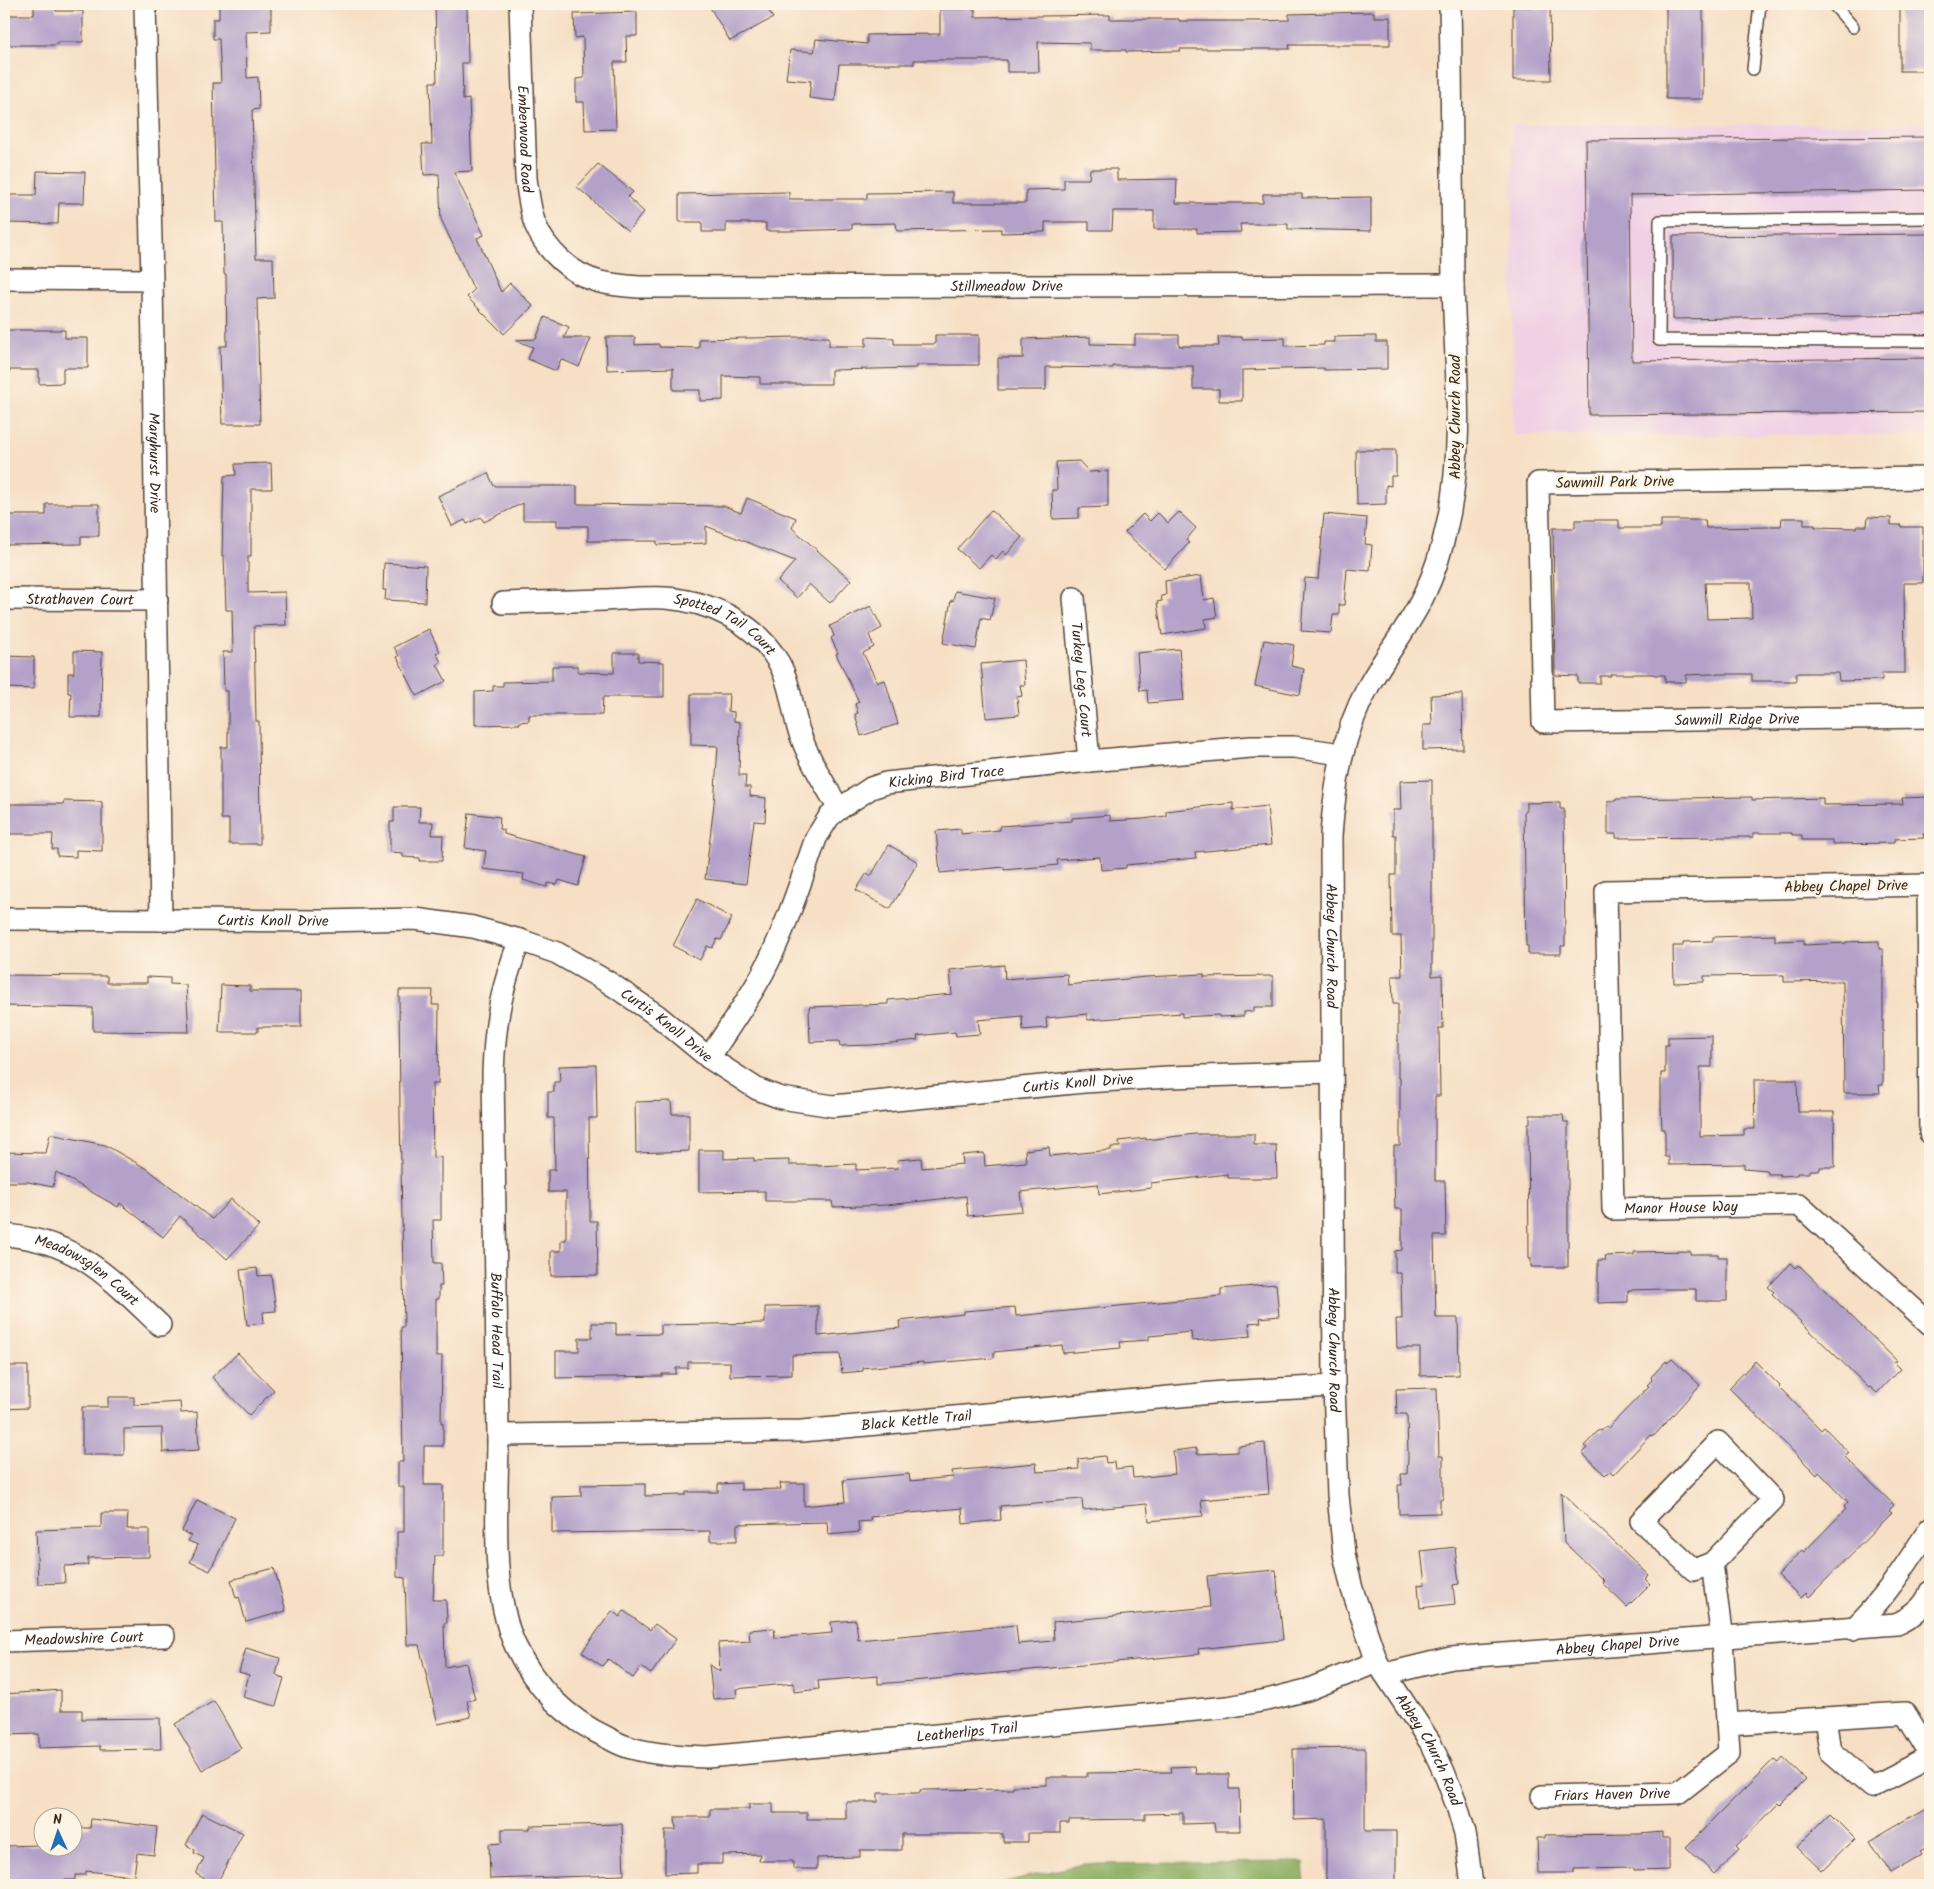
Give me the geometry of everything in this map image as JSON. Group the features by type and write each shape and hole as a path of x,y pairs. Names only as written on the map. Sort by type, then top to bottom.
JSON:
{"street":[{"name":"Maryhurst Drive","path":"146,4 161,920"},
{"name":"Emberwood Road","path":"520,4 526,178 529,202 535,224 544,241 563,262"},
{"name":"Abbey Church Road","path":"1450,4 1456,468 1453,495 1441,554 1424,595 1368,687 1352,721 1341,754 1334,791 1331,836 1334,1386 1338,1495 1344,1554 1352,1589 1381,1668 1430,1742 1444,1772 1465,1833 1472,1885"},
{"name":"Stillmeadow Drive","path":"563,262 578,273 599,282 639,286 1453,284"},
{"path":"4,279 152,280"},
{"name":"Sawmill Park Drive","path":"1543,722 1538,483 1930,478"},
{"name":"Spotted Tail Court","path":"503,603 665,598 693,602 720,610 745,625 765,644 778,663 788,684 799,729 817,772 839,809"},
{"name":"Turkey Legs Court","path":"1074,598 1089,761"},
{"name":"Strathaven Court","path":"4,599 157,600"},
{"name":"Sawmill Ridge Drive","path":"1543,722 1930,717"},
{"name":"Kicking Bird Trace","path":"709,1058 762,975 788,918 816,838 829,817 871,788 886,783 1089,761 1251,747 1294,747 1341,754"},
{"name":"Abbey Chapel Drive","path":"1606,891 1929,886 1930,1133"},
{"name":"Manor House Way","path":"1606,891 1613,1209 1799,1205 1930,1324"},
{"name":"Curtis Knoll Drive","path":"4,919 416,919 473,927 557,953 608,982 658,1016 709,1058 758,1089 781,1098 833,1106 1084,1082 1169,1077 1332,1072"},
{"name":"Buffalo Head Trail","path":"520,940 507,971 501,996 497,1015 494,1054 498,1569 503,1607 515,1645 534,1678 560,1708"},
{"name":"Meadowsglen Court","path":"4,1235 50,1242 83,1257 112,1280 160,1325"},
{"name":"Black Kettle Trail","path":"498,1435 802,1431 1223,1392 1334,1386"},
{"path":"1718,1442 1773,1500 1712,1563 1694,1570 1641,1521 1718,1442"},
{"path":"1853,1629 1877,1606 1898,1578 1930,1528"},
{"name":"Friars Haven Drive","path":"1542,1796 1678,1793 1729,1753 1722,1639 1712,1563"},
{"name":"Abbey Chapel Drive","path":"1381,1668 1451,1658 1853,1629 1896,1624 1906,1620 1917,1611 1930,1592"},
{"name":"Meadowshire Court","path":"4,1641 164,1636"},
{"name":"Leatherlips Trail","path":"560,1708 592,1731 628,1748 667,1756 707,1757 1227,1707 1307,1690 1381,1668"},
{"path":"1727,1724 1904,1713 1930,1755 1872,1788 1830,1751 1825,1718"}],"lane":[{"path":"1753,69 1760,4"},
{"path":"1833,4 1854,27"},
{"path":"1930,218 1660,221 1659,340 1930,341"}],"shaded area":[{"path":"1930,124 1930,435 1513,435 1512,125"}],"green space":[{"path":"1303,1862 1305,1885 991,1885 1083,1864"}],"building":[{"path":"219,4 271,4 271,31 246,32 247,78 258,77 259,109 252,110 256,258 273,258 274,298 257,299 260,424 222,424 220,346 227,346 226,274 224,274 223,222 216,222 213,83 221,83 219,39 213,39 213,19 219,19"},
{"path":"435,4 467,4 468,63 462,63 463,100 469,99 472,171 454,172 484,235 477,238 501,292 510,283 533,306 504,334 467,297 474,290 441,219 439,174 424,175 422,144 432,144 430,82 437,82"},
{"path":"708,4 765,4 773,18 730,41"},
{"path":"1666,4 1703,4 1703,99 1666,99"},
{"path":"1900,4 1930,4 1930,71 1900,71"},
{"path":"34,6 56,6 56,11 83,11 83,42 57,42 57,45 4,45 4,15 34,15"},
{"path":"1513,7 1550,7 1551,80 1513,80"},
{"path":"940,9 975,9 975,17 1110,15 1110,19 1179,19 1179,21 1289,20 1289,14 1374,12 1374,17 1390,17 1390,45 1289,45 1290,49 1180,49 1180,51 1126,52 1126,50 1090,50 1090,43 1038,42 1039,72 1007,72 1007,60 914,60 914,64 839,64 835,101 809,98 811,81 786,79 790,50 814,52 816,39 867,44 867,35 940,34"},
{"path":"637,12 637,36 626,36 627,62 614,62 616,129 585,130 584,102 576,102 576,79 584,78 583,37 575,38 574,14"},
{"path":"1930,137 1930,190 1630,195 1632,361 1930,358 1930,412 1589,415 1586,140"},
{"path":"598,164 633,192 628,197 644,212 628,231 577,187"},
{"path":"1090,169 1117,169 1117,180 1177,179 1176,203 1263,203 1263,194 1302,194 1302,198 1371,197 1371,231 1288,229 1288,224 1240,224 1241,232 1197,233 1197,229 1154,229 1154,211 1113,211 1112,230 1089,230 1089,222 1045,222 1045,232 1001,233 1001,229 897,231 896,223 852,224 852,229 766,231 766,223 726,223 726,232 702,232 702,222 679,222 679,194 789,192 789,199 867,199 867,193 953,192 953,203 1026,203 1026,190 1064,189 1064,179 1089,179"},
{"path":"37,171 85,172 84,203 59,203 58,224 4,223 4,195 36,195"},
{"path":"1930,234 1930,315 1673,319 1673,236"},
{"path":"545,317 569,327 564,338 591,338 579,367 561,359 556,371 528,359 533,347 515,340 536,339"},
{"path":"4,330 65,330 65,338 88,338 88,368 63,368 63,383 39,384 39,370 4,370"},
{"path":"935,335 979,335 979,365 917,365 917,368 831,370 831,384 760,384 760,377 723,376 723,400 700,401 700,390 673,390 673,368 607,370 606,337 635,337 635,345 659,344 659,347 699,348 699,339 800,337 829,337 829,346 866,346 866,337 894,338 894,344 935,344"},
{"path":"1135,335 1179,335 1179,346 1219,346 1218,337 1242,337 1242,339 1285,338 1285,346 1324,345 1324,342 1334,342 1334,337 1376,336 1376,342 1387,342 1387,369 1242,370 1242,401 1219,401 1219,389 1193,389 1193,366 1046,367 1046,390 998,390 998,358 1023,358 1023,339 1090,337 1090,344 1135,345"},
{"path":"1356,450 1396,450 1396,476 1391,476 1391,486 1386,485 1386,504 1357,505"},
{"path":"1079,461 1089,472 1108,471 1108,507 1079,508 1079,518 1053,519 1052,490 1057,490 1056,462"},
{"path":"271,463 272,489 251,489 251,556 248,556 248,593 285,592 286,625 254,626 256,721 259,721 260,844 229,844 229,819 221,819 221,747 228,747 228,691 224,691 223,652 233,652 232,610 226,610 224,556 222,556 224,476 236,475 235,464"},
{"path":"488,473 494,486 577,486 577,504 724,506 741,513 747,498 796,518 792,528 851,580 830,603 809,584 797,598 778,581 795,561 706,526 706,543 657,545 657,541 588,541 588,526 557,526 557,520 523,520 523,503 484,522 481,517 467,524 465,520 452,526 438,496"},
{"path":"46,504 99,504 99,536 81,536 81,544 4,545 4,515 46,515"},
{"path":"991,510 1022,537 1006,555 1003,551 996,559 991,555 979,568 957,549"},
{"path":"1179,512 1196,528 1186,540 1189,543 1165,569 1125,532 1143,514 1150,521 1158,513 1168,523"},
{"path":"1324,514 1367,518 1365,544 1372,545 1370,571 1347,569 1344,605 1339,605 1339,615 1333,615 1331,633 1301,631 1305,578 1318,579"},
{"path":"1868,517 1891,518 1891,525 1901,525 1901,527 1923,527 1923,583 1904,583 1905,673 1882,673 1882,680 1839,681 1838,673 1796,673 1796,681 1752,681 1752,674 1686,675 1686,682 1665,682 1665,675 1610,674 1611,676 1600,676 1600,683 1578,683 1578,676 1555,675 1553,528 1575,528 1575,520 1619,520 1619,528 1661,528 1661,520 1705,520 1706,528 1770,527 1781,526 1782,518 1804,518 1804,525 1815,525 1815,527 1856,528 1857,526 1867,526","holes":["1705,583 1751,583 1752,618 1707,619"]},
{"path":"384,563 426,566 425,602 385,600 386,590 383,590"},
{"path":"1201,576 1204,600 1214,598 1217,617 1205,619 1206,628 1162,635 1157,602 1162,601 1161,596 1166,595 1165,581"},
{"path":"955,591 995,598 990,620 981,618 976,649 943,643 951,600 953,601"},
{"path":"871,606 882,628 869,635 874,647 863,653 877,682 885,680 898,724 861,736 855,714 858,713 855,704 859,702 836,654 838,653 831,638 834,636 830,626"},
{"path":"429,629 440,652 436,653 441,662 437,664 446,681 417,696 397,657 399,656 394,647"},
{"path":"1264,640 1294,645 1291,666 1304,669 1300,695 1255,686"},
{"path":"1179,649 1184,700 1148,703 1147,690 1140,691 1137,653"},
{"path":"74,651 102,652 101,717 70,717 71,693 68,693 68,673 74,673"},
{"path":"614,653 638,653 638,661 664,662 664,697 603,697 602,715 529,715 529,721 519,722 520,724 475,725 475,692 493,691 493,686 503,686 503,682 552,681 552,666 578,666 578,672 614,673"},
{"path":"4,656 34,657 34,689 4,688"},
{"path":"1023,660 1025,685 1020,685 1022,696 1017,697 1019,715 986,718 981,664"},
{"path":"691,694 729,694 728,711 734,712 734,721 740,722 739,775 746,775 745,787 750,787 750,796 766,798 765,822 754,821 746,884 705,879 714,804 718,746 691,745"},
{"path":"1462,694 1463,749 1423,750 1423,725 1432,725 1431,695"},
{"path":"1432,780 1432,976 1442,975 1443,1028 1439,1028 1440,1096 1435,1096 1435,1181 1445,1181 1446,1236 1434,1236 1436,1318 1458,1318 1459,1375 1420,1376 1420,1348 1397,1348 1396,1319 1402,1319 1401,1273 1395,1273 1395,1251 1402,1250 1402,1209 1395,1209 1394,1146 1400,1146 1400,1078 1398,1078 1398,1004 1393,1004 1392,976 1402,976 1401,936 1392,936 1391,875 1396,875 1396,835 1393,835 1393,810 1401,810 1400,781"},
{"path":"1752,797 1752,800 1823,798 1823,805 1903,804 1902,798 1930,797 1930,834 1923,834 1924,838 1894,839 1894,843 1832,844 1832,840 1802,840 1802,835 1792,835 1792,833 1753,833 1753,837 1616,838 1616,834 1608,834 1608,801 1616,801 1616,799"},
{"path":"64,801 102,802 102,851 76,850 76,857 57,856 57,849 52,849 53,834 4,834 4,804 63,804"},
{"path":"1560,802 1560,809 1564,809 1565,946 1561,946 1561,954 1528,954 1528,946 1526,946 1524,811 1526,811 1526,803"},
{"path":"1233,803 1233,810 1267,806 1271,845 1195,852 1196,858 1126,865 1126,868 1101,870 1100,857 1057,860 1058,865 1004,870 1004,867 940,873 936,831 961,829 961,834 1000,830 1000,826 1072,821 1072,818 1110,815 1110,821 1143,819 1166,816 1166,811"},
{"path":"394,807 420,807 419,822 433,822 432,835 443,835 442,861 420,861 420,858 403,857 403,853 390,852 390,822 394,822"},
{"path":"469,813 500,817 499,829 504,830 504,834 586,857 578,886 559,880 557,885 548,883 547,887 523,880 524,874 483,869 486,851 465,848"},
{"path":"889,845 918,862 890,909 856,890 867,873 871,876"},
{"path":"697,899 732,918 721,940 717,939 712,948 707,946 700,960 673,946"},
{"path":"1775,935 1775,941 1804,940 1804,945 1879,941 1879,949 1883,949 1883,1085 1879,1085 1880,1093 1844,1093 1843,981 1784,982 1784,975 1704,976 1704,982 1674,983 1673,946 1683,946 1683,942 1713,941 1713,937"},
{"path":"1004,965 1005,979 1067,974 1068,985 1146,977 1204,974 1204,977 1273,976 1273,1007 1254,1007 1254,1011 1244,1012 1244,1016 1219,1017 1219,1015 1182,1017 1182,1013 1088,1020 1087,1014 1046,1018 1047,1028 1023,1030 1022,1016 978,1020 980,1034 956,1036 955,1032 917,1036 918,1040 872,1045 840,1046 839,1041 810,1042 809,1007 888,1004 888,1000 952,994 950,970"},
{"path":"4,975 107,976 107,983 147,983 147,977 170,978 170,984 186,985 189,1032 93,1031 93,1008 4,1006"},
{"path":"221,985 250,986 250,991 301,991 301,1027 258,1027 258,1032 219,1032"},
{"path":"399,990 433,990 432,1005 439,1005 438,1084 432,1084 433,1158 441,1157 441,1220 433,1220 434,1263 441,1263 442,1286 439,1286 439,1299 436,1299 436,1356 442,1356 441,1423 443,1423 443,1446 424,1446 424,1485 443,1485 443,1556 435,1556 433,1600 446,1600 447,1623 444,1623 445,1667 466,1663 475,1699 467,1701 471,1717 438,1724 419,1645 407,1645 405,1578 397,1577 397,1532 404,1532 404,1487 398,1487 398,1462 403,1462 401,1327 404,1327"},
{"path":"1712,1036 1712,1067 1700,1067 1700,1136 1744,1135 1744,1129 1755,1129 1754,1080 1797,1080 1798,1112 1834,1112 1835,1167 1820,1167 1820,1170 1809,1170 1809,1173 1780,1176 1780,1174 1768,1174 1767,1170 1744,1168 1744,1164 1669,1165 1669,1157 1665,1157 1665,1129 1662,1129 1661,1107 1661,1073 1665,1073 1665,1045 1668,1045 1668,1037"},
{"path":"596,1065 597,1118 589,1118 590,1221 597,1221 598,1275 551,1276 551,1251 561,1251 561,1240 566,1240 566,1192 548,1192 548,1170 555,1170 554,1118 548,1118 548,1092 554,1092 554,1082 560,1082 559,1066"},
{"path":"671,1101 672,1114 689,1114 689,1151 636,1153 635,1102"},
{"path":"1530,1115 1563,1115 1564,1122 1568,1122 1568,1267 1531,1267 1531,1259 1529,1259 1528,1123 1530,1123"},
{"path":"50,1134 105,1145 149,1170 212,1219 231,1199 259,1226 227,1259 180,1216 163,1237 120,1203 118,1207 56,1172 53,1187 28,1182 4,1182 4,1152 46,1153"},
{"path":"1195,1134 1254,1134 1254,1145 1276,1145 1277,1178 1228,1178 1228,1174 1151,1183 1151,1188 1099,1194 1098,1184 1020,1192 1022,1211 968,1216 966,1196 887,1205 833,1207 832,1201 765,1201 765,1191 699,1192 699,1150 724,1150 724,1159 754,1158 754,1161 789,1160 789,1165 856,1164 856,1170 898,1168 897,1160 921,1158 922,1168 963,1164 962,1155 984,1153 985,1166 1026,1162 1025,1150 1049,1147 1050,1156 1111,1150 1111,1147 1120,1147 1119,1141"},
{"path":"1690,1251 1690,1254 1718,1254 1718,1257 1727,1257 1727,1301 1696,1301 1696,1289 1666,1289 1628,1290 1628,1302 1598,1303 1598,1260 1606,1260 1605,1256 1634,1255 1634,1252"},
{"path":"1791,1263 1796,1268 1799,1265 1897,1361 1894,1363 1900,1369 1877,1393 1869,1388 1772,1294 1774,1292 1768,1287"},
{"path":"257,1268 258,1276 271,1275 276,1311 263,1312 264,1323 247,1325 240,1270"},
{"path":"1276,1284 1279,1316 1260,1318 1261,1322 1249,1323 1251,1336 1192,1341 1191,1332 1149,1336 1149,1340 1120,1342 1121,1348 1063,1353 1062,1345 994,1352 994,1358 923,1364 923,1362 863,1368 863,1371 842,1373 840,1354 792,1355 792,1375 730,1376 730,1362 688,1362 688,1368 676,1368 676,1374 662,1374 662,1376 556,1378 556,1351 579,1351 579,1338 592,1338 592,1323 616,1323 616,1335 661,1334 661,1325 765,1323 765,1307 818,1306 818,1336 900,1328 899,1321 964,1314 964,1311 1015,1307 1016,1316 1221,1296 1221,1289"},
{"path":"238,1353 274,1390 249,1415 212,1377"},
{"path":"1672,1359 1700,1385 1653,1437 1651,1435 1613,1475 1609,1471 1605,1475 1582,1453 1587,1448 1584,1446 1599,1430 1601,1431 1606,1426 1608,1428 1649,1386 1647,1385 1652,1380 1651,1377 1666,1361 1667,1363"},
{"path":"1755,1361 1821,1430 1824,1427 1849,1453 1845,1457 1894,1505 1889,1511 1892,1513 1809,1597 1806,1593 1801,1598 1778,1575 1802,1550 1804,1552 1846,1509 1844,1507 1848,1502 1819,1472 1817,1475 1729,1388"},
{"path":"4,1366 28,1366 28,1408 4,1409"},
{"path":"1437,1388 1439,1456 1443,1456 1443,1499 1440,1499 1440,1513 1399,1514 1398,1485 1402,1485 1401,1474 1407,1474 1407,1414 1397,1414 1396,1389"},
{"path":"108,1397 134,1397 134,1405 180,1402 181,1413 197,1412 199,1450 163,1452 162,1428 124,1429 124,1455 82,1455 82,1407 108,1407"},
{"path":"1265,1443 1269,1494 1201,1500 1203,1516 1149,1521 1147,1504 1083,1510 1082,1499 1000,1506 1001,1520 963,1524 962,1508 870,1517 871,1521 858,1522 859,1532 828,1535 827,1522 737,1524 737,1541 710,1541 710,1531 552,1533 552,1497 581,1496 581,1485 645,1484 645,1496 686,1495 686,1492 718,1492 718,1484 741,1483 741,1490 781,1489 780,1483 804,1483 804,1506 845,1502 843,1480 909,1474 910,1481 953,1477 952,1471 1036,1463 1037,1472 1079,1469 1078,1459 1105,1456 1106,1463 1114,1462 1115,1469 1132,1467 1133,1478 1175,1474 1173,1451 1197,1448 1197,1454 1238,1452 1238,1446"},
{"path":"1561,1492 1649,1575 1645,1579 1650,1584 1627,1607 1602,1583 1604,1581 1564,1542"},
{"path":"197,1500 235,1518 210,1571 190,1562 198,1545 188,1541 191,1536 182,1531"},
{"path":"101,1513 128,1513 127,1529 149,1529 149,1557 88,1558 88,1565 64,1566 65,1583 38,1584 36,1530 101,1528"},
{"path":"1455,1547 1459,1584 1453,1585 1455,1604 1420,1608 1418,1585 1425,1584 1421,1551"},
{"path":"274,1568 286,1611 246,1622 239,1597 236,1598 231,1580"},
{"path":"1276,1570 1283,1640 1198,1649 1199,1654 878,1684 878,1676 818,1681 819,1689 794,1692 794,1683 736,1689 737,1697 713,1699 709,1664 720,1672 718,1643 750,1641 749,1630 774,1628 775,1638 832,1633 831,1622 856,1620 858,1640 1016,1625 1018,1644 1054,1641 1053,1622 1210,1607 1207,1576"},
{"path":"612,1611 620,1617 624,1611 650,1630 655,1624 676,1639 651,1674 641,1667 633,1678 608,1659 602,1666 582,1652"},
{"path":"246,1648 280,1658 276,1675 284,1678 276,1706 243,1697 249,1675 239,1672"},
{"path":"61,1690 61,1710 82,1710 82,1719 160,1718 161,1749 100,1750 100,1746 39,1748 39,1734 4,1735 4,1694"},
{"path":"214,1701 241,1748 202,1770 175,1724"},
{"path":"1365,1748 1365,1831 1396,1831 1396,1885 1326,1885 1326,1819 1294,1820 1293,1749"},
{"path":"1782,1757 1806,1780 1781,1805 1779,1803 1737,1846 1740,1849 1714,1874 1686,1847 1774,1759 1778,1762"},
{"path":"1195,1766 1196,1774 1229,1774 1229,1789 1239,1789 1240,1831 1215,1831 1214,1823 1183,1824 1183,1813 1145,1814 1145,1819 1069,1820 1069,1823 1060,1823 1060,1833 1028,1833 1028,1842 1003,1842 1003,1834 902,1834 902,1850 860,1850 860,1857 817,1858 817,1869 793,1869 793,1861 759,1861 760,1854 722,1855 722,1864 697,1864 697,1873 665,1874 665,1830 676,1830 675,1817 710,1817 710,1809 749,1809 749,1804 773,1804 773,1813 807,1813 807,1819 846,1819 846,1802 878,1802 878,1793 920,1793 920,1790 1013,1789 1013,1786 1047,1785 1047,1777 1087,1777 1087,1773 1172,1772 1171,1767"},
{"path":"1930,1806 1930,1846 1919,1852 1921,1855 1890,1873 1870,1841"},
{"path":"202,1813 243,1833 216,1885 196,1874 204,1858 194,1853 195,1850 186,1845"},
{"path":"1830,1814 1855,1839 1822,1871 1797,1847"},
{"path":"91,1819 157,1827 154,1855 137,1853 134,1876 86,1871 86,1875 75,1875 75,1880 65,1880 65,1885 4,1885 4,1846 32,1845 32,1856 82,1856 82,1828 90,1828"},
{"path":"622,1824 624,1875 490,1879 489,1844 502,1843 502,1829 530,1829 530,1826"},
{"path":"1662,1832 1662,1838 1669,1838 1669,1870 1634,1871 1634,1868 1574,1869 1574,1873 1538,1873 1537,1838 1545,1838 1545,1835"}]}
